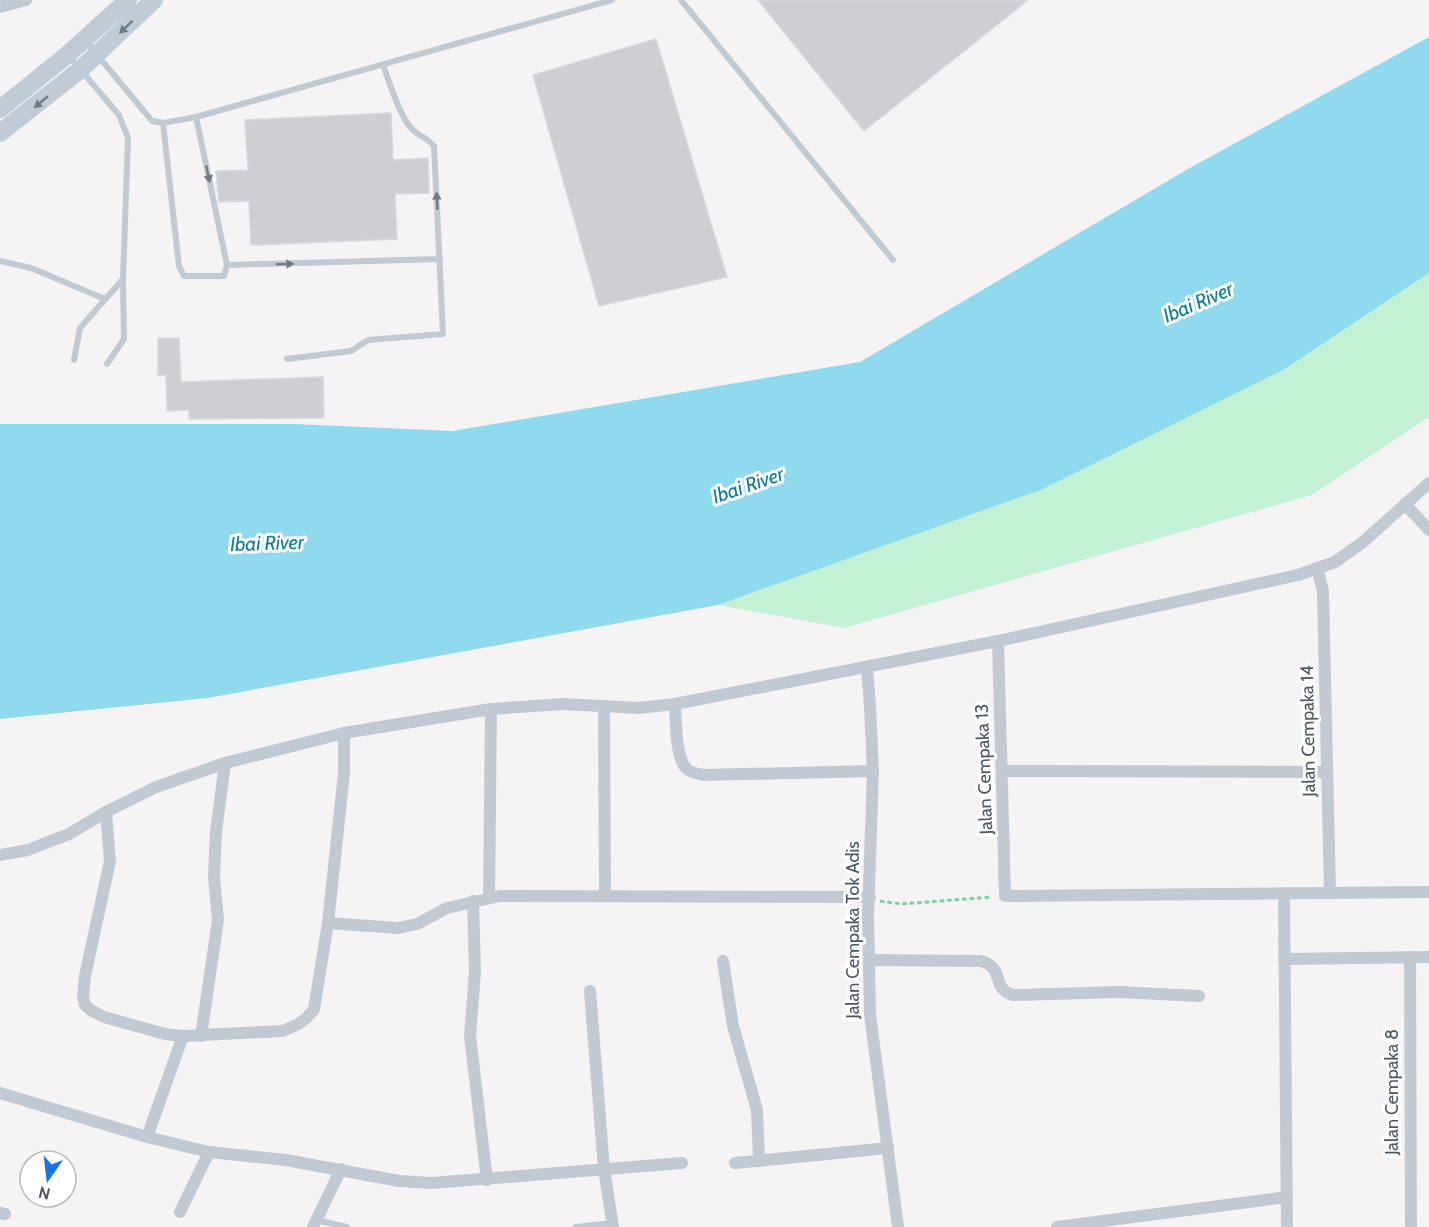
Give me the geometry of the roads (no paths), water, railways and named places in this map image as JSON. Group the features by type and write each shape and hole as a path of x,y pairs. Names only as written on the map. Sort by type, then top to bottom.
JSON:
{"street":[{"path":"0,7 26,0"},
{"path":"0,109 67,55 128,0"},
{"path":"0,133 80,70 154,0"},
{"path":"0,855 28,850 69,834 106,812 156,788 225,763 344,733 491,710 563,704 638,708 675,704 998,641 1299,575 1335,562 1363,543 1429,483"},
{"path":"1405,504 1429,530"},
{"name":"Jalan Cempaka 14","path":"1317,568 1323,591 1330,893"},
{"name":"Jalan Cempaka 13","path":"998,641 1005,896 1284,894"},
{"name":"Jalan Cempaka Tok Adis","path":"867,668 873,771 868,916 870,1015 898,1227"},
{"path":"675,704 680,759 685,768 694,773 873,771"},
{"path":"604,706 605,896"},
{"path":"489,898 491,710"},
{"path":"106,812 110,861 85,975 83,996 86,1005 104,1017 165,1034 183,1036 282,1030 297,1026 308,1019 314,1009 328,923 344,773 344,733"},
{"path":"201,1036 218,920 214,877 216,832 225,763"},
{"path":"1003,771 1327,772"},
{"path":"1287,1227 1284,894 1429,892"},
{"path":"328,923 398,928 417,924 447,908 500,896 870,897"},
{"path":"473,901 475,972 470,1036 487,1180"},
{"name":"Jalan Cempaka 8","path":"1410,957 1411,1227"},
{"path":"1284,959 1429,957"},
{"path":"869,960 981,961 994,968 1000,988 1013,995 1119,992 1199,996"},
{"path":"723,961 733,1026 757,1110 759,1161"},
{"path":"590,991 604,1169 612,1225"},
{"path":"147,1137 183,1036"},
{"path":"0,1093 147,1137 209,1152 286,1160 399,1181 432,1183 487,1180 682,1163"},
{"path":"735,1163 888,1148"},
{"path":"180,1212 209,1152"},
{"path":"314,1223 341,1169"},
{"path":"1057,1227 1155,1221 1287,1197"}],"lane":[{"path":"84,40 152,121 163,123 196,117 612,0"},
{"path":"681,0 893,260"},
{"path":"67,55 119,115 128,138 123,279 124,339 107,364"},
{"path":"287,359 351,351 368,340 443,334 434,146 430,140 417,134 406,122 383,65"},
{"path":"163,123 179,266 184,276 224,276 226,265 196,117"},
{"path":"226,265 440,259"},
{"path":"0,261 31,268 105,299"},
{"path":"74,360 80,328 123,279"},
{"path":"314,1223 347,1227"},
{"path":"576,1227 612,1225"}],"water":[{"name":"Ibai River","path":"1429,37 1429,273 1285,369 1043,489 718,605 208,698 0,719 0,424 295,424 453,431 860,362 1188,169"}]}
